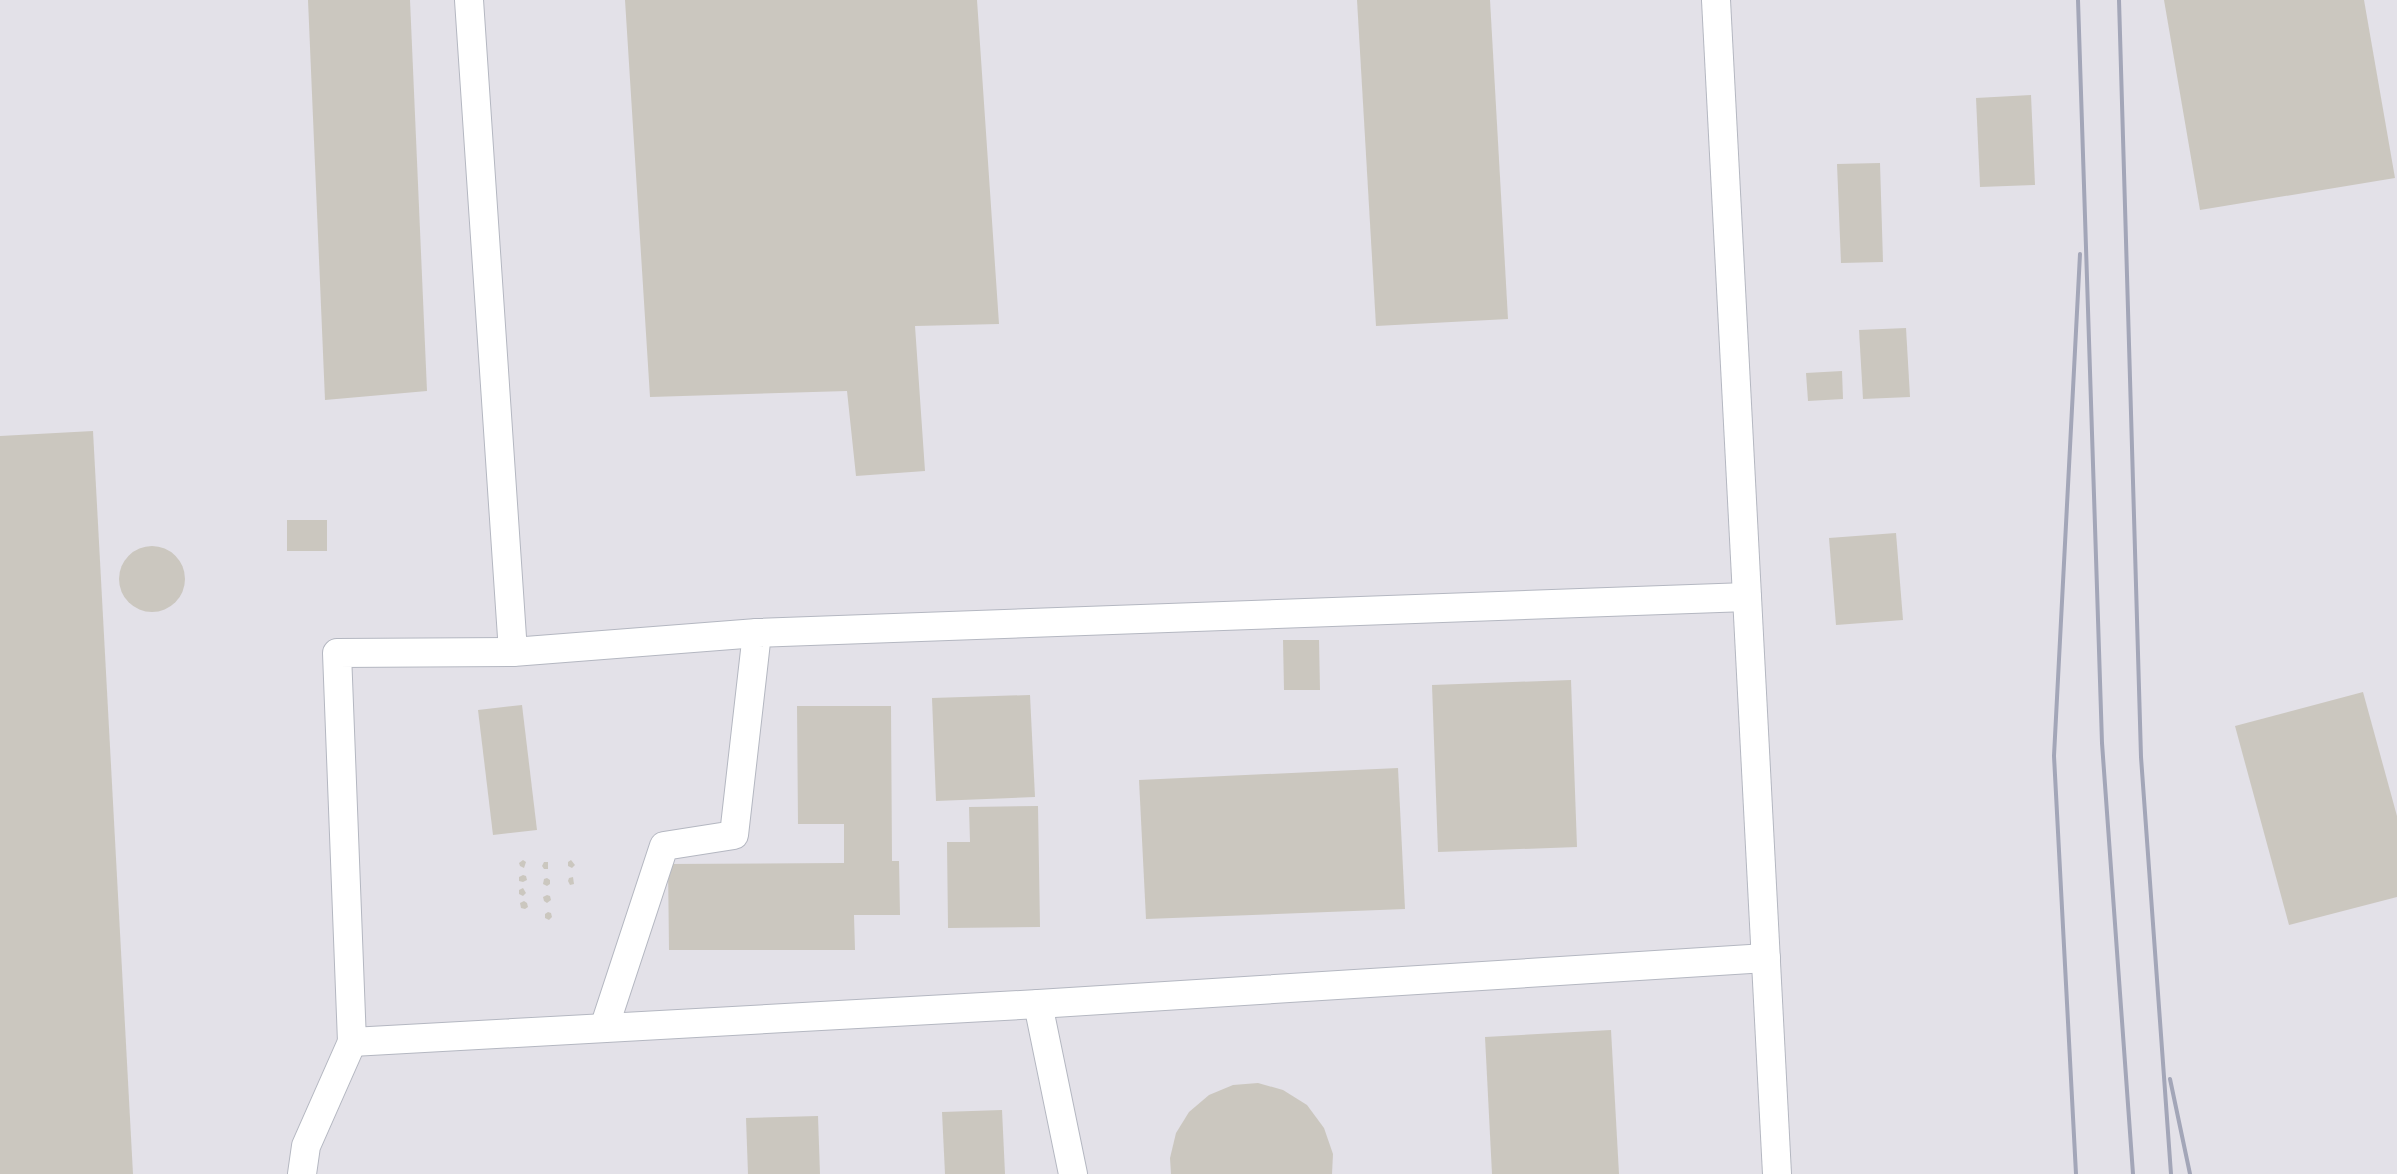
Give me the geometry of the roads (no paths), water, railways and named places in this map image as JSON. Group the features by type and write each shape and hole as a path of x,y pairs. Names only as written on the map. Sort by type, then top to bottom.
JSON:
{"lane":[{"path":"469,0 513,652"},
{"path":"1716,0 1778,1174"},
{"path":"302,1174 306,1146 352,1042 338,653 513,652 757,634 1747,597"},
{"path":"604,1028 664,846 734,835 757,634"},
{"path":"352,1042 1038,1004 1766,958"},
{"path":"1038,1004 1073,1174"}],"railway":[{"path":"2078,0 2102,743 2133,1174"},
{"path":"2119,0 2141,757 2171,1174"},
{"path":"2076,1174 2054,756 2080,254"},
{"path":"2170,1079 2190,1174"}]}
